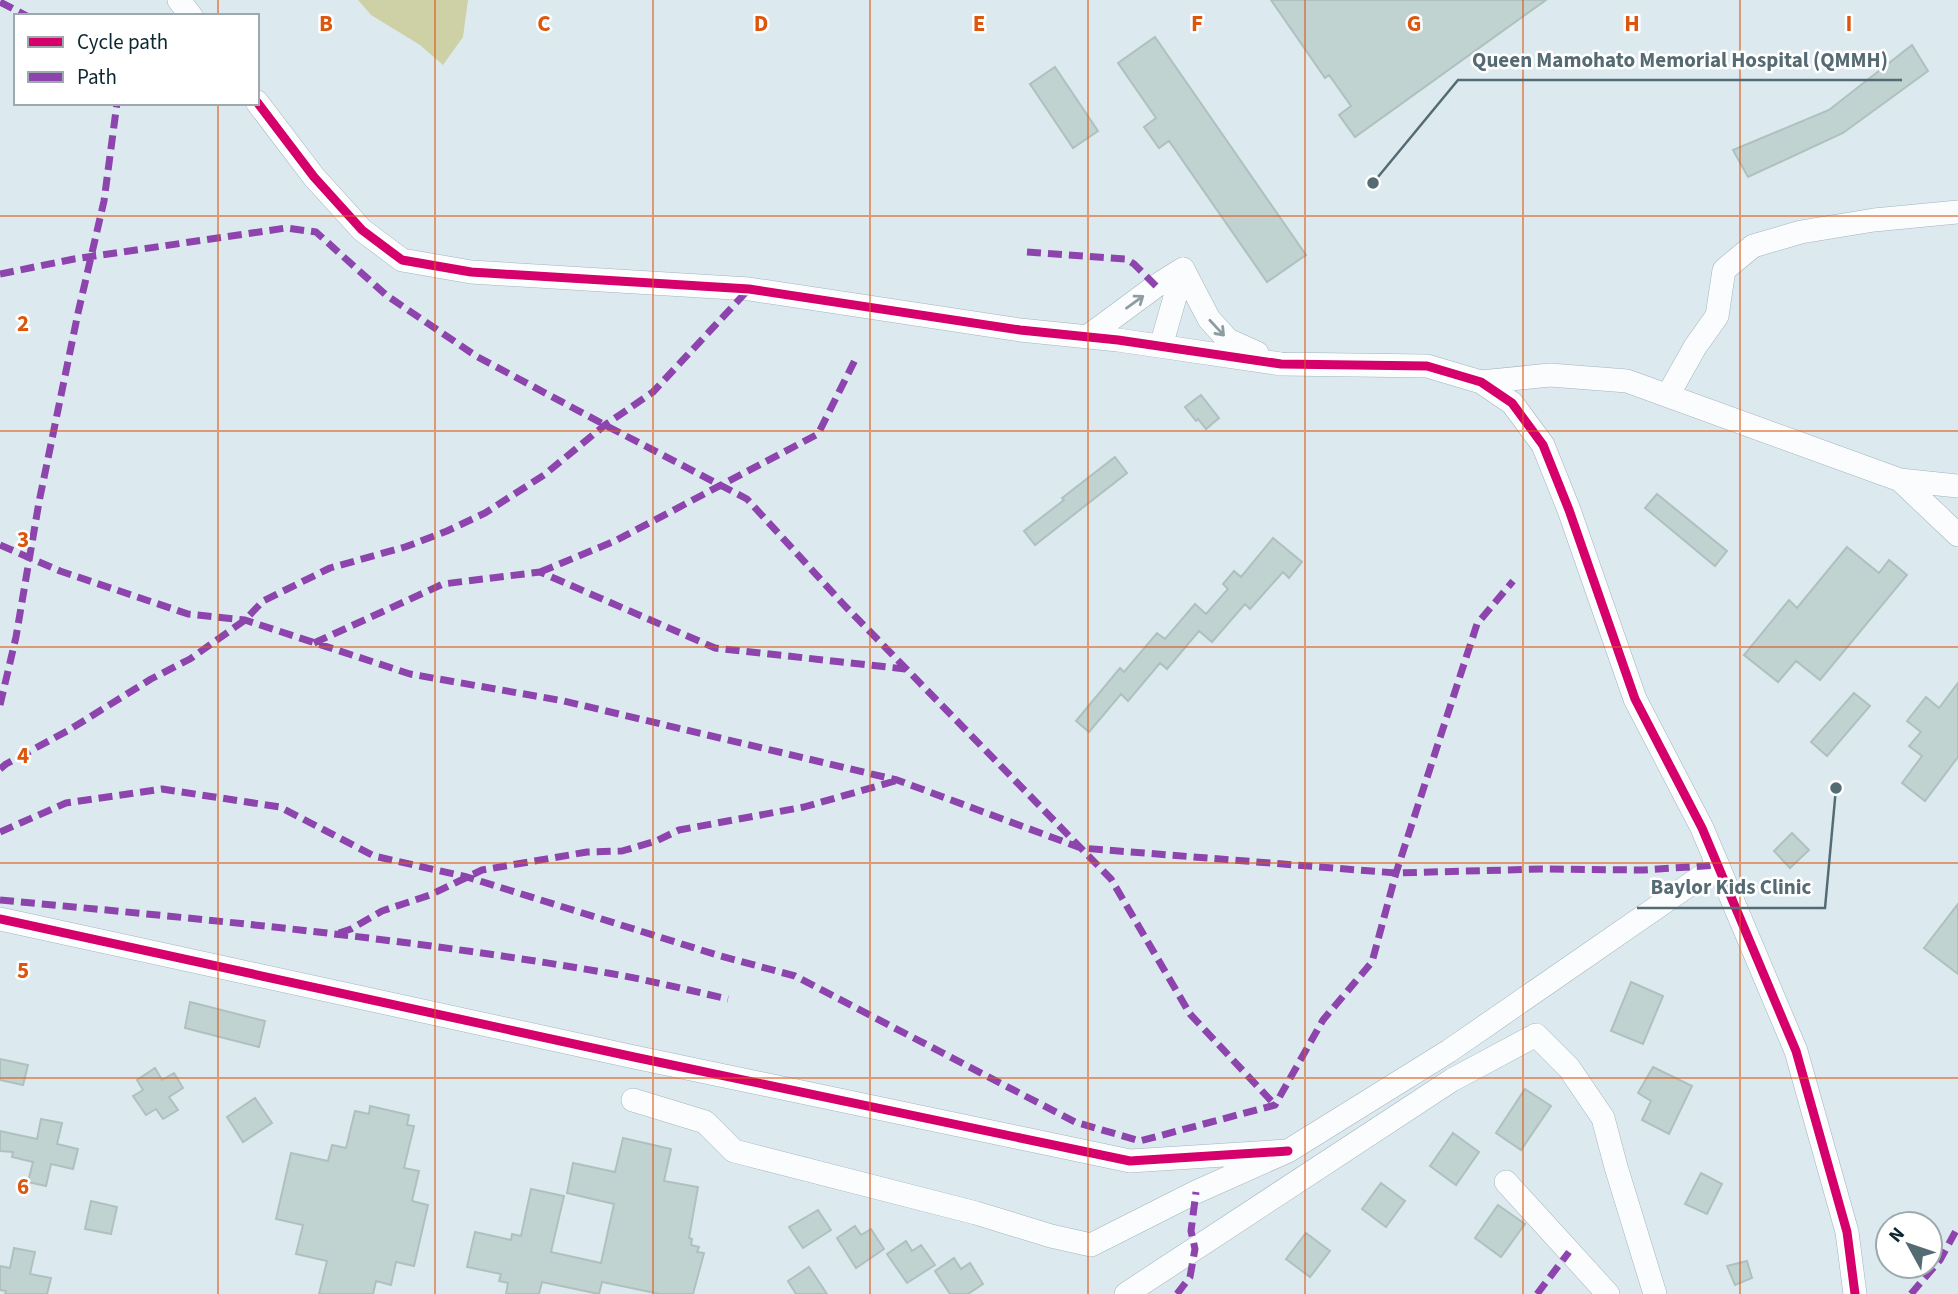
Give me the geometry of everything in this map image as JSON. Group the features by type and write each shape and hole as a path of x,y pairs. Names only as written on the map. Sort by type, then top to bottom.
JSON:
{"street":[{"path":"259,105 314,177 362,230 402,260 471,272 749,289 1020,330 1161,346 1281,364 1427,366 1481,382 1512,403 1543,445 1569,510 1635,699 1702,828 1796,1051 1847,1233 1856,1294"},
{"path":"1668,395 1695,347 1717,316 1724,270 1753,246 1801,232 1874,220 1958,212"},
{"path":"1087,337 1156,286 1183,270"},
{"path":"1161,346 1183,270"},
{"path":"1183,270 1209,319 1228,340 1281,364"},
{"path":"1481,382 1550,375 1627,381 1900,480 1958,486"},
{"path":"1900,480 1958,535"},
{"path":"633,1100 705,1122 734,1151 1091,1245 1196,1192 1288,1151 1449,1051 1718,865"},
{"path":"0,919 1130,1161 1288,1151"},
{"path":"1126,1294 1452,1080 1536,1035 1569,1068 1604,1118 1616,1167 1655,1294"},
{"path":"1506,1182 1608,1294"}],"green space":[{"path":"358,0 468,0 463,37 443,65 420,45 371,15"}],"building":[{"path":"1271,0 1546,0 1355,137 1339,115 1351,106 1329,75 1325,78"},
{"path":"1155,37 1306,255 1267,282 1169,141 1159,148 1144,127 1156,118 1118,63"},
{"path":"1912,45 1928,71 1843,133 1748,177 1733,150 1829,110"},
{"path":"1055,67 1098,131 1073,148 1030,84"},
{"path":"1201,395 1219,418 1206,429 1185,407"},
{"path":"1115,457 1127,473 1035,545 1024,531"},
{"path":"1657,494 1727,551 1715,566 1645,508"},
{"path":"1273,538 1302,562 1289,578 1283,572 1250,609 1245,604 1212,642 1199,631 1167,669 1160,663 1128,701 1121,694 1089,732 1076,721 1120,668 1124,672 1157,633 1165,639 1195,604 1206,614 1228,589 1223,584 1234,571 1241,577"},
{"path":"1847,547 1879,573 1889,560 1907,575 1820,680 1796,661 1778,682 1744,655 1789,600 1797,608"},
{"path":"1958,683 1958,757 1925,801 1902,783 1922,756 1909,746 1921,732 1907,721 1926,697 1939,708"},
{"path":"1854,693 1870,706 1827,756 1811,742"},
{"path":"1792,833 1809,850 1790,868 1774,851"},
{"path":"1958,904 1958,974 1924,948"},
{"path":"1631,982 1663,996 1643,1044 1611,1031"},
{"path":"190,1002 265,1021 259,1047 185,1028"},
{"path":"0,1059 28,1065 23,1085 0,1080"},
{"path":"1653,1067 1692,1086 1669,1134 1642,1120 1651,1101 1638,1093"},
{"path":"155,1068 162,1080 174,1073 183,1088 169,1097 178,1110 163,1119 156,1109 146,1115 133,1096 143,1090 137,1080"},
{"path":"1525,1089 1551,1106 1521,1150 1496,1133"},
{"path":"255,1098 272,1123 243,1142 227,1117"},
{"path":"370,1106 409,1115 407,1125 414,1126 404,1168 419,1171 412,1201 428,1205 414,1266 396,1262 391,1285 376,1281 373,1294 319,1294 327,1261 296,1254 303,1225 276,1219 291,1153 328,1161 332,1145 346,1148 355,1111 369,1114"},
{"path":"41,1119 62,1123 57,1144 78,1149 73,1169 51,1164 46,1186 28,1182 33,1162 12,1157 13,1152 0,1151 0,1131 37,1139"},
{"path":"1453,1133 1479,1152 1456,1185 1430,1166"},
{"path":"623,1138 671,1149 664,1181 698,1187 689,1238 692,1239 691,1245 699,1247 697,1252 704,1253 693,1294 660,1294 602,1282 599,1294 542,1282 539,1294 506,1294 508,1283 499,1281 501,1274 467,1267 475,1232 511,1240 512,1234 521,1236 531,1189 564,1196 551,1252 601,1263 614,1204 567,1193 573,1163 615,1172"},
{"path":"1701,1173 1722,1184 1707,1214 1685,1204"},
{"path":"1381,1183 1405,1201 1386,1227 1362,1209"},
{"path":"91,1201 117,1207 111,1234 85,1229"},
{"path":"1498,1205 1525,1224 1501,1257 1475,1238"},
{"path":"818,1210 831,1230 803,1248 789,1227"},
{"path":"855,1226 861,1235 871,1229 884,1249 856,1268 837,1238"},
{"path":"1306,1233 1330,1251 1310,1277 1286,1259"},
{"path":"906,1241 912,1251 921,1245 935,1265 907,1283 887,1254"},
{"path":"14,1248 35,1252 30,1274 51,1278 47,1294 5,1294 6,1291 0,1290 0,1266 10,1268"},
{"path":"954,1258 961,1269 970,1263 983,1284 968,1294 950,1294 935,1271"},
{"path":"1747,1261 1752,1278 1735,1285 1727,1266"},
{"path":"809,1267 827,1294 796,1294 788,1281"}],"marked path":[{"path":"0,2 23,14"},
{"path":"0,705 16,637 39,502 104,201 117,105"},
{"path":"0,274 74,259 286,228 316,232 386,295 476,356 747,499 845,606 1111,879 1190,1014 1275,1105"},
{"path":"1027,252 1126,259 1156,286"},
{"path":"0,769 151,679 190,659 245,620 263,601 330,568 405,547 485,513 544,475 605,425 653,392 749,289"},
{"path":"540,572 615,541 818,434 855,360"},
{"path":"0,545 60,571 188,614 245,620 410,674 564,701 897,780 1081,848 1396,873 1542,869 1643,870 1718,865"},
{"path":"314,643 443,584 540,572 715,648 905,669"},
{"path":"0,832 66,803 162,789 280,807 374,856 467,877 717,955 795,976 1075,1122 1140,1141 1275,1105 1323,1020 1372,962 1396,873 1477,624 1513,581"},
{"path":"339,933 382,911 430,895 482,870 587,852 622,851 656,841 679,830 804,807 895,781"},
{"path":"0,900 229,922 457,950 608,973 728,999"},
{"path":"1177,1294 1190,1277 1195,1249 1191,1231 1196,1192"},
{"path":"1911,1294 1940,1260 1958,1227"},
{"path":"1537,1294 1569,1252"}],"cycle path":[{"path":"259,105 314,177 362,230 402,260 471,272 749,289 1020,330 1118,340 1281,364 1427,366 1481,382 1512,403 1543,445 1569,510 1635,699 1702,828 1796,1051 1847,1232 1855,1294"},
{"path":"0,919 634,1057 1130,1161 1288,1151"}],"place":[{"name":"Queen Mamohato Memorial Hospital (QMMH)","path":"1373,183"},
{"name":"Baylor Kids Clinic","path":"1836,788"}]}
